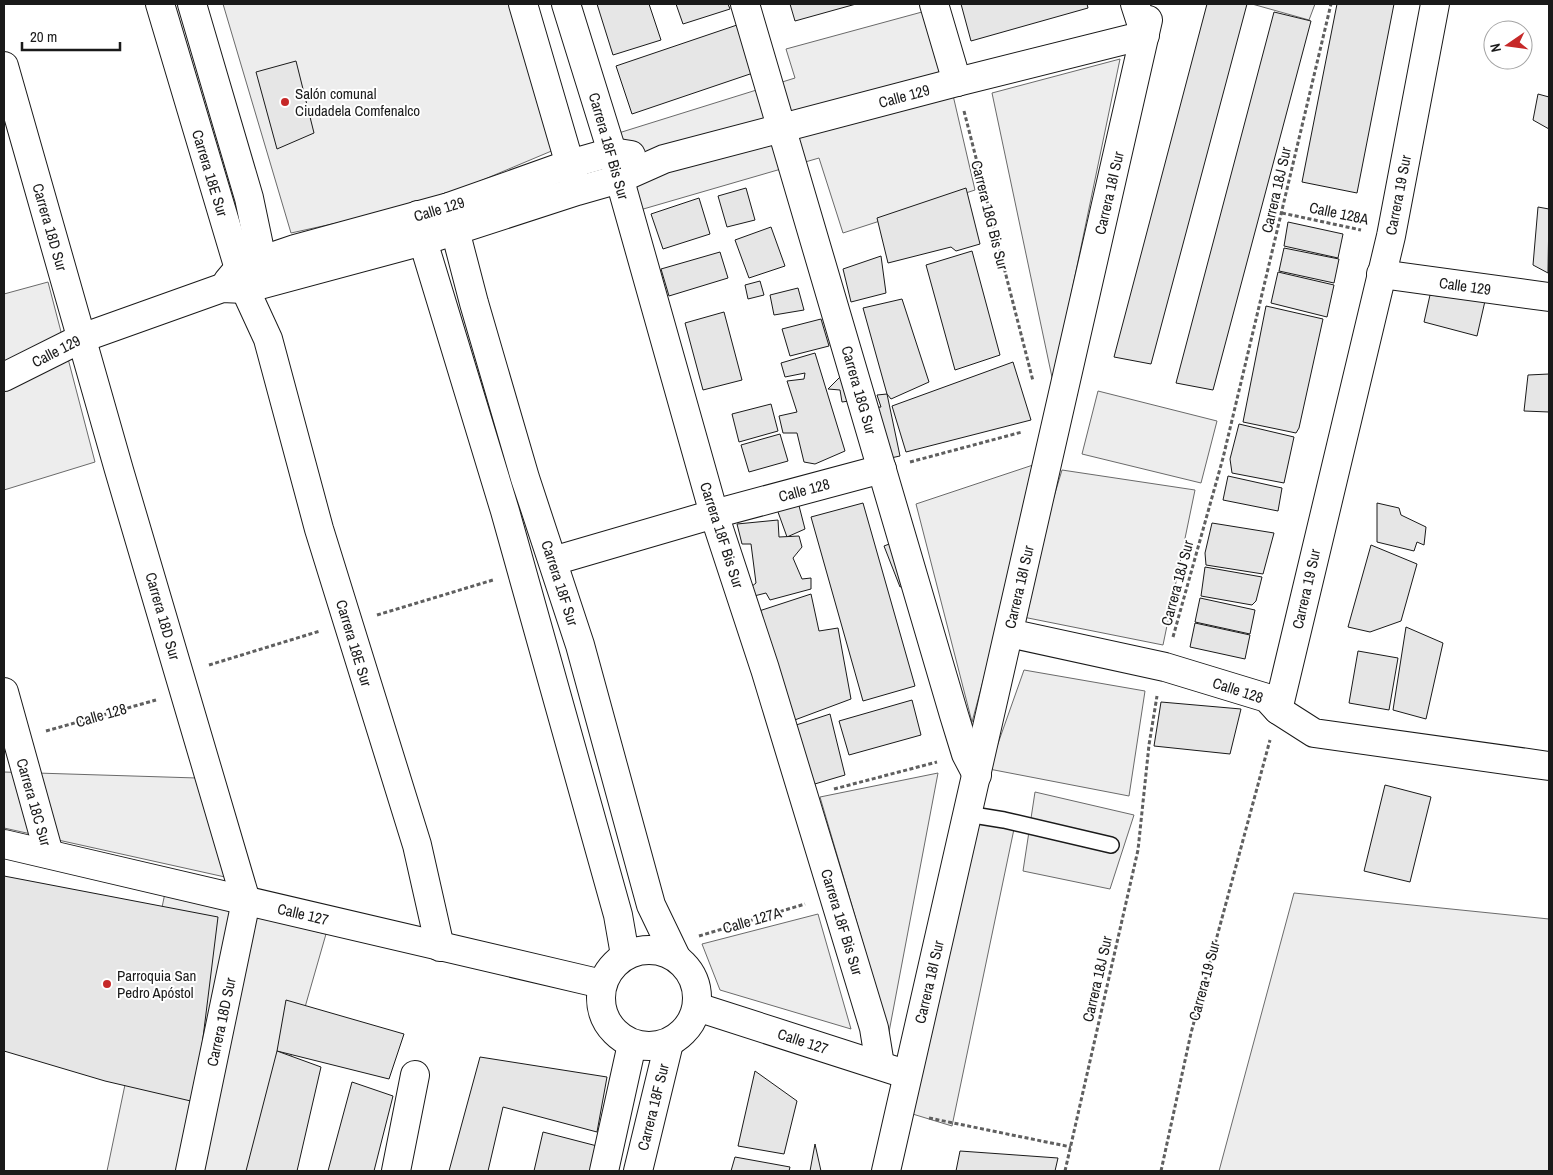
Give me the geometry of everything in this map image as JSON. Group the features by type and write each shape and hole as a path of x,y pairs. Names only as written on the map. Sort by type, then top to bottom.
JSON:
{"street":[{"name":"Carrera 18E Sur","path":"160,4 268,339 319,529 417,844 440,947"},
{"name":"Carrera 18E Sur","path":"192,4 249,198 247,278"},
{"path":"523,4 577,191"},
{"name":"Carrera 18F Bis Sur","path":"566,4 612,152 714,514 765,669 874,1028 880,1065"},
{"name":"Carrera 18G Sur","path":"745,4 882,470 971,764"},
{"path":"934,4 957,82"},
{"path":"1135,4 1145,35"},
{"name":"Carrera 18I Sur","path":"886,1171 968,814 971,764 1008,633 1152,4"},
{"name":"Carrera 19 Sur","path":"1278,710 1391,236 1435,4"},
{"name":"Calle 129","path":"4,378 82,338 247,278 452,219 577,191 619,179 664,159 1145,35"},
{"name":"Carrera 18D Sur","path":"4,66 246,901 191,1171"},
{"name":"Calle 129","path":"452,219 570,164 612,152 664,159"},
{"name":"Carrera 18F Sur","path":"452,219 522,469 583,654 651,905 672,951"},
{"path":"421,228 524,580 618,915 625,955"},
{"name":"Calle 129","path":"1381,274 1549,298"},
{"name":"Calle 128","path":"553,561 714,514 882,470"},
{"name":"Calle 128","path":"1008,633 1165,667 1267,698 1278,710 1314,733 1549,766"},
{"name":"Carrera 18C Sur","path":"4,692 49,854"},
{"name":"Calle 127","path":"4,844 602,984"},
{"path":"638,950 672,951 692,977 698,1007 692,1020 682,1033 669,1042 657,1046 632,1044 619,1037 609,1026 602,1013 600,999 602,984 607,973 625,955 638,950"},
{"name":"Carrera 18D Sur","path":"191,1171 232,988"},
{"name":"Calle 127","path":"698,1007 908,1075"},
{"name":"Carrera 18F Sur","path":"638,1171 669,1042"},
{"path":"604,1171 632,1044"},
{"path":"396,1171 415,1075"}],"lane":[{"path":"968,814 1004,820 1112,845"}],"path":[{"name":"Carrera 18J Sur","path":"1065,1171 1138,850 1149,745 1156,701 1223,458 1332,4"},
{"name":"Carrera 18G Bis Sur","path":"957,82 1034,388"},
{"name":"Calle 128A","path":"1282,213 1391,236"},
{"path":"882,470 1056,423"},
{"name":"Calle 128","path":"17,739 185,692"},
{"name":"Carrera 19 Sur","path":"1161,1171 1190,1033 1278,710"},
{"path":"804,797 971,764"},
{"name":"Calle 127A","path":"672,951 834,896"},
{"path":"900,1112 1071,1147"}],"shaded area":[{"path":"223,4 518,4 561,147 428,203 291,233"},
{"path":"1252,4 1315,4 1309,20"},
{"path":"933,9 975,190 843,233 819,158 633,212 609,136 795,78 786,49"},
{"path":"1120,59 1053,382 992,93"},
{"path":"48,282 95,462 4,490 4,294"},
{"path":"1098,391 1217,421 1201,483 1082,454"},
{"path":"1042,462 972,722 916,504"},
{"path":"1062,470 1195,490 1163,645 1018,616"},
{"path":"1024,670 1145,691 1129,796 989,769"},
{"path":"4,772 197,778 225,877 4,828"},
{"path":"938,773 889,1032 820,797"},
{"path":"1035,792 1134,815 1110,889 1023,871"},
{"path":"971,820 1014,829 952,1126 906,1112"},
{"path":"165,893 326,934 258,1171 107,1171"},
{"path":"1294,893 1549,919 1549,1171 1219,1171"},
{"path":"818,914 851,1029 720,990 702,944"}],"building":[{"path":"597,4 649,4 661,40 613,55"},
{"path":"676,4 728,4 730,9 683,24"},
{"path":"790,4 856,4 795,21"},
{"path":"961,4 1087,4 1088,8 971,41"},
{"path":"1207,4 1247,4 1151,364 1114,357"},
{"path":"1337,4 1394,4 1357,193 1302,182"},
{"path":"1274,12 1311,21 1213,390 1176,383"},
{"path":"737,25 753,73 632,114 616,66"},
{"name":"Salón comunal Ciudadela Comfenalco","path":"296,61 314,133 277,149 256,72"},
{"path":"1538,94 1549,97 1549,129 1533,120"},
{"path":"746,188 755,220 727,227 718,196"},
{"path":"966,188 980,244 956,251 951,247 888,263 877,218"},
{"path":"699,198 710,234 663,249 651,214"},
{"path":"1538,207 1549,209 1548,273 1533,265"},
{"path":"1288,222 1343,234 1338,258 1284,246"},
{"path":"771,227 785,266 749,278 735,240"},
{"path":"1284,248 1339,259 1334,283 1279,271"},
{"path":"972,251 1000,355 955,370 926,265"},
{"path":"720,252 728,278 669,296 661,269"},
{"path":"881,256 886,293 851,302 843,269"},
{"path":"1278,272 1334,285 1327,317 1271,303"},
{"path":"760,281 764,295 748,299 745,285"},
{"path":"798,288 804,310 774,315 770,295"},
{"path":"1430,295 1485,301 1477,336 1424,322"},
{"path":"902,299 929,382 891,399 887,394 863,308"},
{"path":"1266,306 1323,319 1299,428 1296,433 1243,422"},
{"path":"724,312 742,380 703,390 685,323"},
{"path":"821,319 829,346 790,356 782,329"},
{"path":"815,353 845,451 815,464 804,462 797,433 783,433 779,416 797,412 787,381 804,379 805,373 785,377 781,363"},
{"path":"1013,362 1031,420 906,452 892,406"},
{"path":"1549,374 1549,412 1524,411 1528,375"},
{"path":"841,376 856,400 842,402 840,390 828,389"},
{"path":"887,394 900,456 886,459 871,408 881,407 877,395"},
{"path":"771,404 778,431 739,442 732,414"},
{"path":"1239,424 1294,437 1284,483 1232,473 1230,459"},
{"path":"780,434 788,461 749,472 741,445"},
{"path":"1228,476 1282,488 1278,511 1223,500"},
{"path":"797,498 805,529 787,537 778,512 786,502"},
{"path":"863,503 915,686 863,701 811,517"},
{"path":"1377,503 1399,508 1401,515 1426,527 1424,545 1417,542 1414,551 1377,542"},
{"path":"778,520 779,537 799,536 802,547 793,558 802,579 811,578 811,589 770,600 766,593 754,596 751,587 756,583 751,544 742,544 737,524"},
{"path":"1212,523 1274,533 1263,574 1206,565 1205,553"},
{"path":"897,541 910,583 900,587 884,546"},
{"path":"1371,545 1417,564 1401,621 1370,632 1348,627"},
{"path":"1205,567 1262,577 1256,601 1252,605 1201,596"},
{"path":"811,594 819,631 838,628 851,699 792,721 756,612"},
{"path":"1200,598 1255,610 1250,634 1195,622"},
{"path":"1195,623 1250,635 1245,659 1190,647"},
{"path":"1406,627 1443,643 1426,719 1393,710"},
{"path":"1358,651 1398,658 1389,710 1349,703"},
{"path":"912,700 921,735 849,755 839,721"},
{"path":"1161,702 1241,709 1230,754 1154,746"},
{"path":"830,714 845,775 808,786 790,727"},
{"path":"1385,785 1431,797 1410,882 1364,871"},
{"name":"Parroquia San Pedro Apóstol","path":"4,876 218,917 195,1102 105,1081 4,1051"},
{"path":"286,1000 404,1034 389,1079 277,1051"},
{"path":"277,1051 321,1067 297,1171 246,1171"},
{"path":"480,1057 607,1077 597,1132 503,1107 488,1171 449,1171"},
{"path":"755,1071 797,1101 784,1154 738,1146"},
{"path":"352,1082 393,1096 374,1171 328,1171"},
{"path":"543,1132 601,1147 594,1171 534,1171"},
{"path":"815,1144 821,1171 810,1171"},
{"path":"960,1151 1058,1158 1055,1171 956,1171"},
{"path":"735,1157 790,1167 789,1171 731,1171"}],"place":[{"name":"Salón comunal Ciudadela Comfenalco","path":"285,102"},
{"name":"Parroquia San Pedro Apóstol","path":"107,984"}]}
